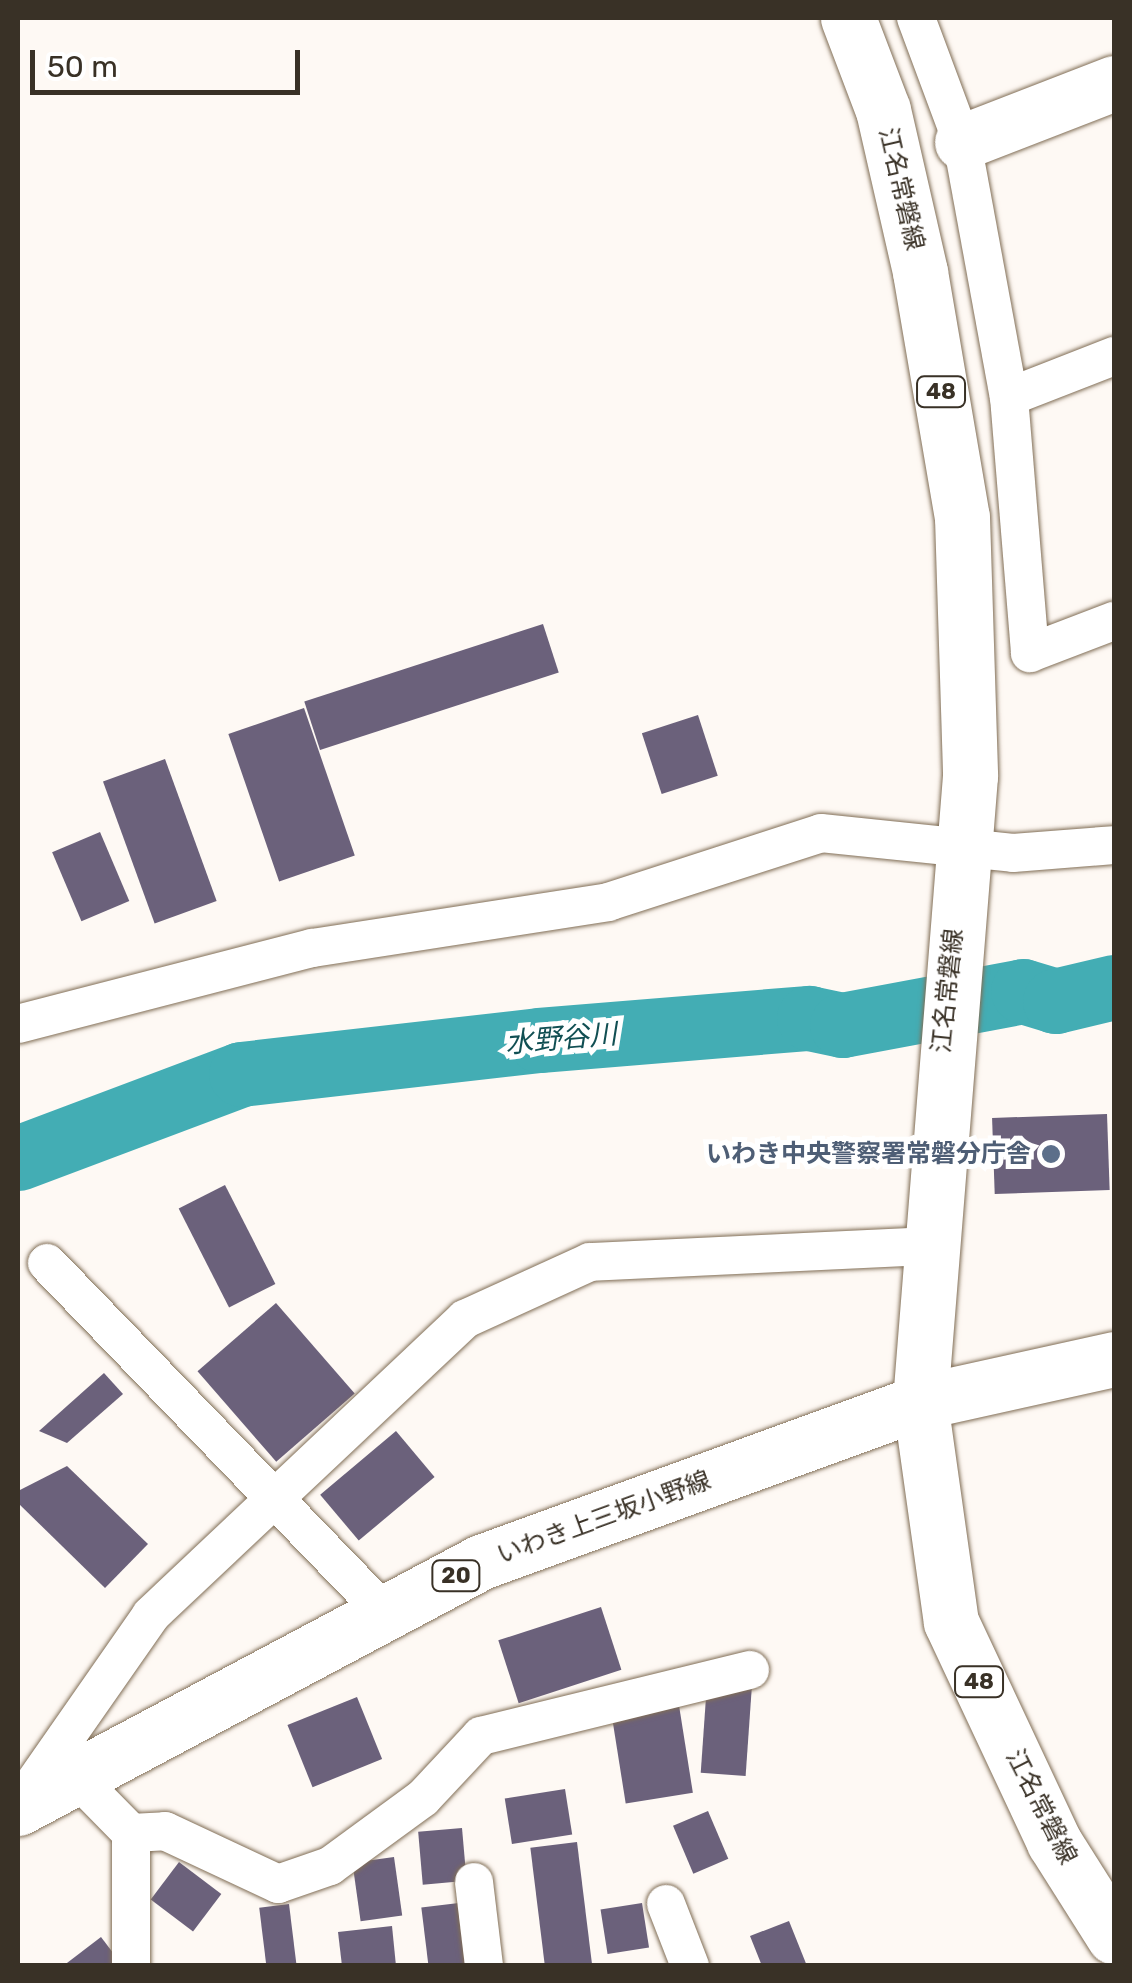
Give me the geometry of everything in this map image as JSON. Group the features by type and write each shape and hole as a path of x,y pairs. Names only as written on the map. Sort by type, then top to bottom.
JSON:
{"main road":[{"name":"江名常磐線","path":"848,18 882,110 916,254 962,518 970,776 937,1103 920,1402 951,1622 1054,1842 1114,1937"},
{"path":"962,142 1114,84"},
{"name":"いわき上三坂小野線","path":"18,1807 481,1562 920,1402 1114,1359"}],"street":[{"path":"916,18 962,142 1009,397 1030,653 1114,620"},
{"path":"1009,397 1114,356"},
{"path":"18,1024 312,948 608,902 787,839 890,835 961,847 1114,845"},
{"path":"18,1807 151,1615 465,1319 526,1284 590,1262 651,1254 929,1246"},
{"path":"46,1264 385,1614"},
{"path":"131,1834 165,1831 278,1884 330,1866 423,1798 481,1736 750,1670"},
{"path":"76,1777 131,1834 131,1966"},
{"path":"474,1882 484,1966"},
{"path":"666,1904 690,1966"}],"building":[{"path":"543,624 559,673 320,750 304,702"},
{"path":"304,708 355,856 279,882 228,734"},
{"path":"698,715 718,776 662,794 642,733"},
{"path":"165,759 217,901 155,923 103,782"},
{"path":"100,832 129,901 81,921 52,852"},
{"name":"いわき中央警察署常磐分庁舎","path":"1107,1114 1110,1190 995,1194 992,1118"},
{"path":"225,1185 275,1284 229,1308 179,1209"},
{"path":"276,1303 355,1394 276,1462 198,1371"},
{"path":"104,1373 123,1394 67,1443 39,1431"},
{"path":"396,1431 435,1477 359,1541 320,1495"},
{"path":"67,1466 148,1544 105,1588 18,1503 18,1491"},
{"path":"601,1607 621,1670 519,1703 498,1640"},
{"path":"707,1683 752,1686 746,1776 701,1773"},
{"path":"357,1697 382,1759 313,1787 287,1725"},
{"path":"678,1699 693,1793 626,1803 611,1710"},
{"path":"565,1789 572,1834 512,1844 505,1799"},
{"path":"708,1811 728,1859 693,1874 673,1826"},
{"path":"462,1828 467,1881 423,1885 418,1832"},
{"path":"577,1842 592,1966 545,1966 530,1848"},
{"path":"394,1857 402,1915 361,1921 352,1863"},
{"path":"179,1862 221,1894 193,1931 151,1900"},
{"path":"467,1902 475,1966 429,1966 421,1908"},
{"path":"642,1903 649,1947 608,1954 601,1910"},
{"path":"289,1904 296,1964 266,1966 259,1908"},
{"path":"789,1921 807,1966 762,1966 750,1936"},
{"path":"392,1926 396,1966 342,1966 338,1932"},
{"path":"101,1937 123,1966 63,1966"}],"waterway":[{"name":"水野谷川","path":"18,1158 241,1074 539,1040 809,1018 842,1025 1023,991 1055,1001 1114,987"}],"place":[{"name":"いわき中央警察署常磐分庁舎","path":"1051,1154"}]}
